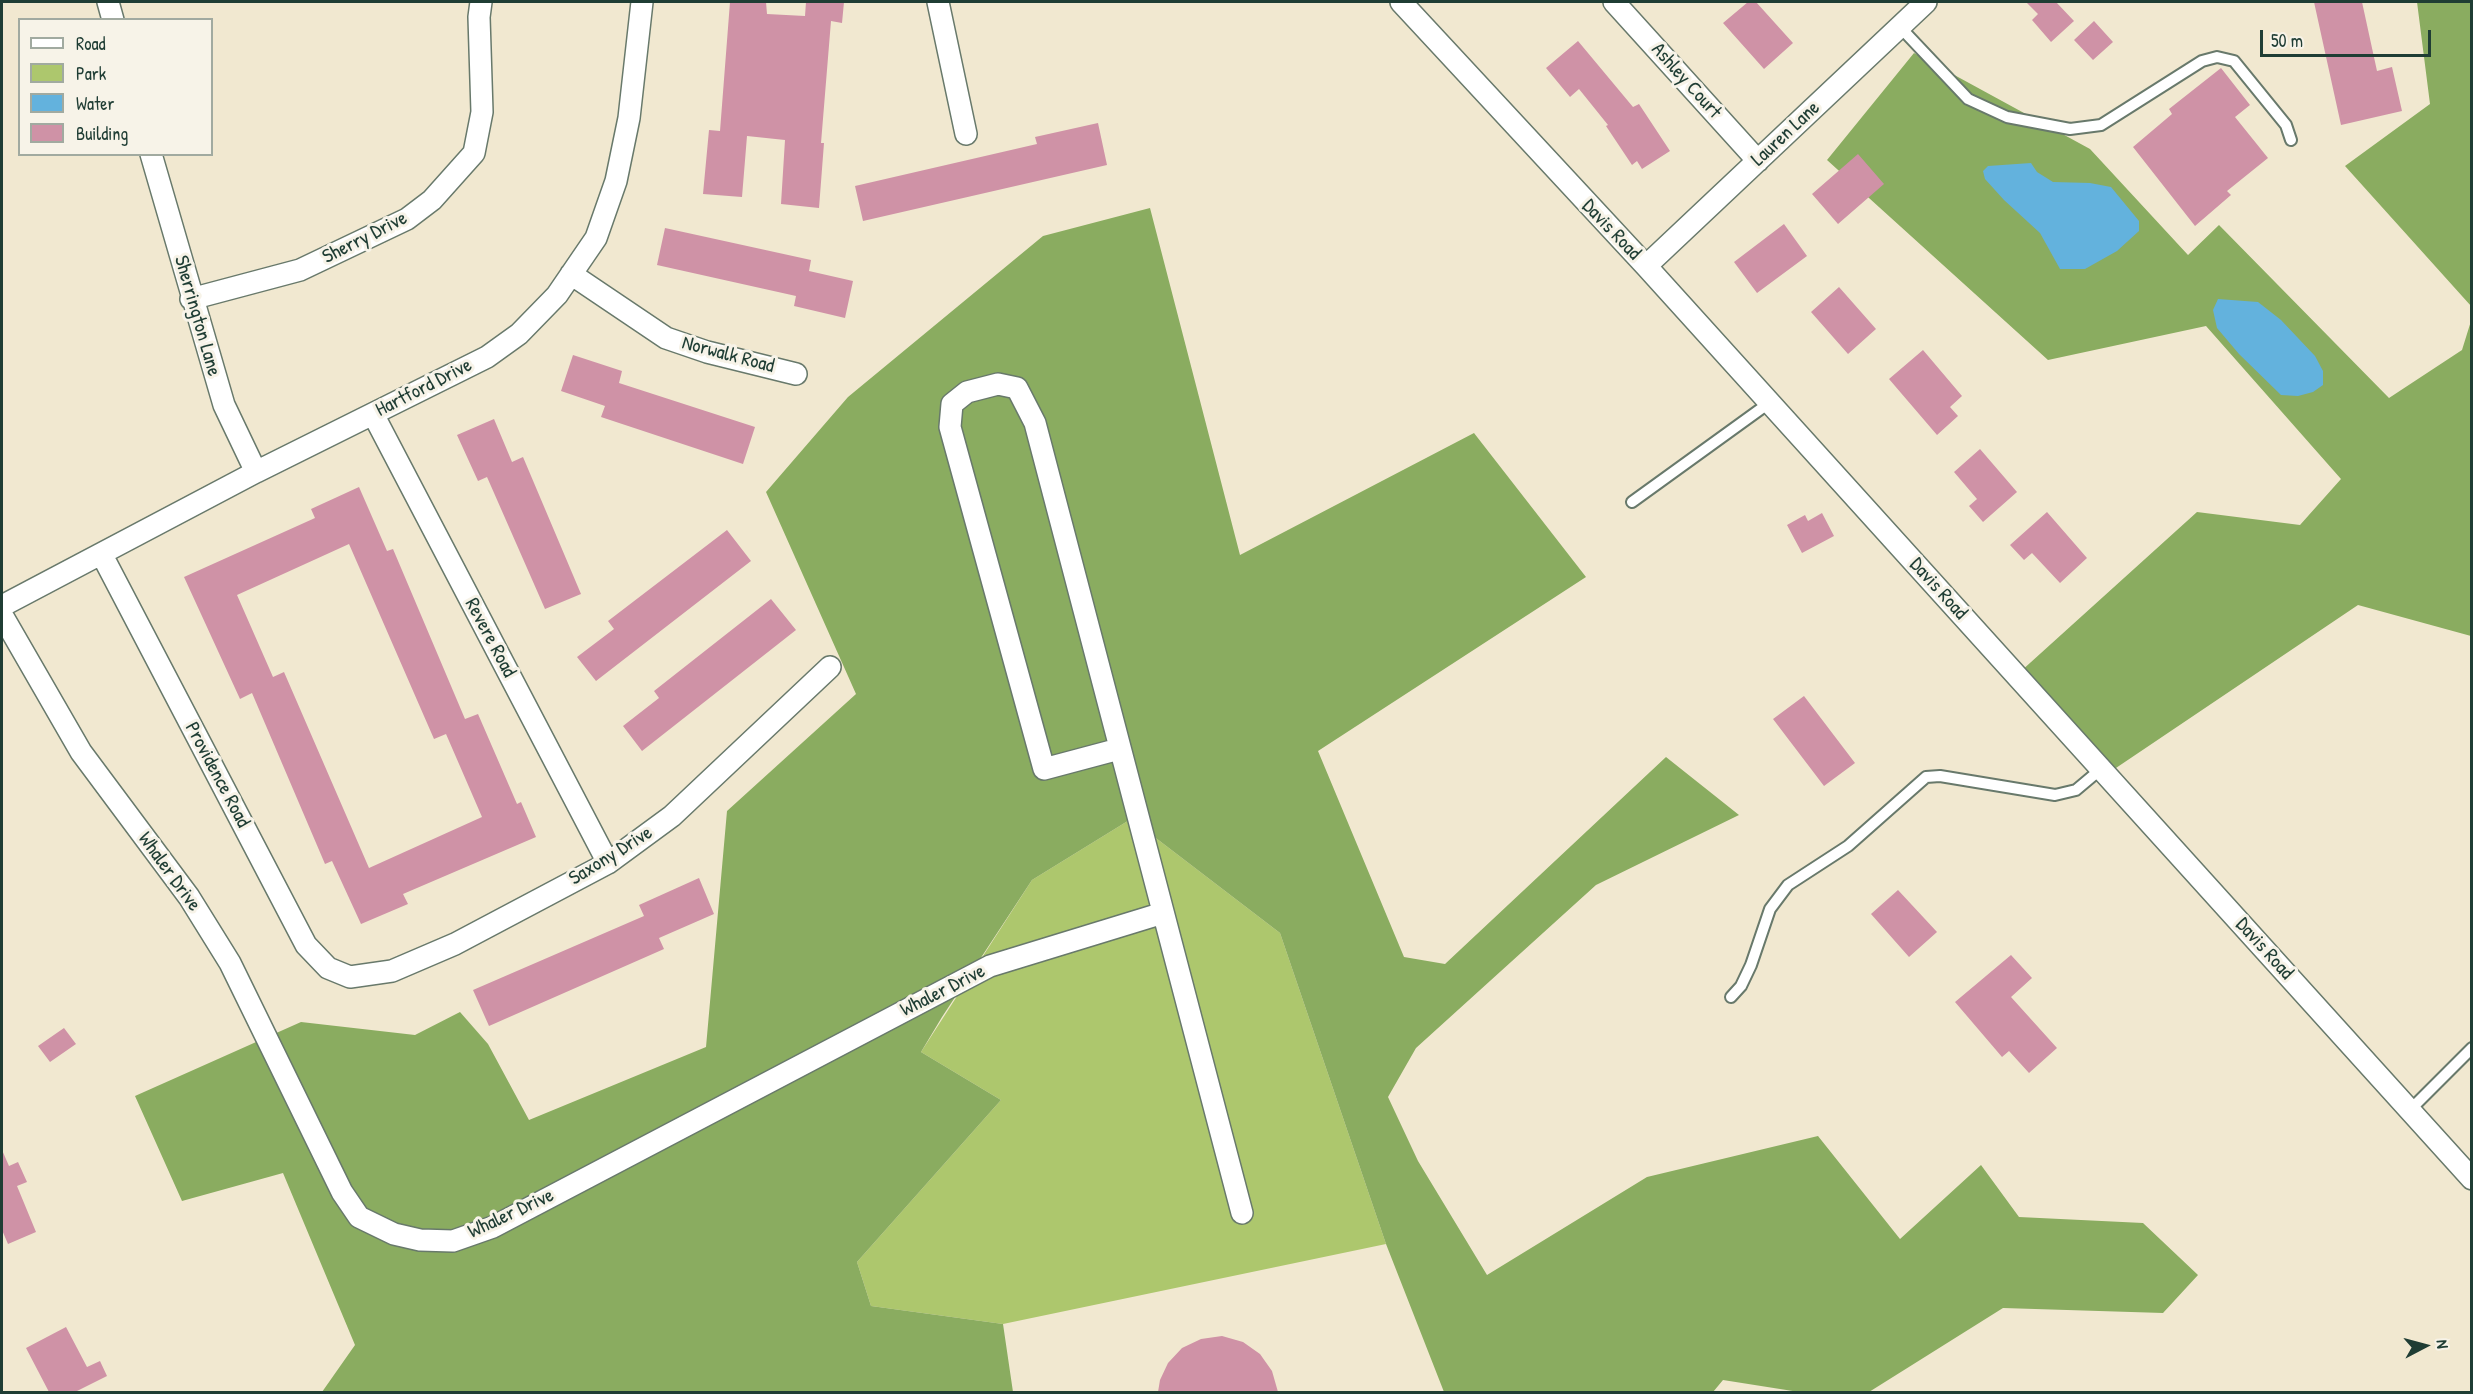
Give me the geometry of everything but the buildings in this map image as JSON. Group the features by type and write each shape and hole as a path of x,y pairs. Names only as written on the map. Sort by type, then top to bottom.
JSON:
{"street":[{"path":"108,2 112,18"},
{"name":"Sherry Drive","path":"191,299 300,270 407,219 432,200 474,153 482,112 479,17 482,2"},
{"name":"Hartford Drive","path":"2,606 256,472 495,351 519,333 556,295 596,238 616,181 629,118 642,2"},
{"path":"938,2 966,134"},
{"name":"Davis Road","path":"1401,2 1646,266 2472,1179"},
{"name":"Ashley Court","path":"1614,2 1758,161"},
{"name":"Lauren Lane","path":"1646,266 1926,2"},
{"name":"Sherrington Lane","path":"152,156 191,299 224,405 256,472"},
{"name":"Norwalk Road","path":"571,274 666,338 707,352 796,374"},
{"path":"1119,749 1044,769 950,427 952,404 967,392 998,384 1017,388 1035,423 1242,1213"},
{"name":"Revere Road","path":"373,414 608,862"},
{"name":"Providence Road","path":"102,555 306,945 328,968 350,977"},
{"name":"Whaler Drive","path":"2,615 81,752 189,897 230,963 342,1192 359,1217 394,1234 420,1240 453,1241 493,1227 990,966 1163,913"},
{"name":"Saxony Drive","path":"350,977 392,971 455,944 608,862 672,816 830,667"}],"lane":[{"path":"1900,27 1968,99 2007,117 2070,129 2102,125 2202,61 2217,57 2234,61 2286,125 2290,140"},
{"path":"1632,502 1769,403"},
{"path":"1731,997 1741,986 1751,965 1770,909 1788,885 1848,846 1926,777 1940,776 2055,795 2076,790 2101,769"},
{"path":"2410,1110 2472,1048"}],"green space":[{"path":"2417,2 2471,2 2471,306 2345,166 2430,104"},
{"path":"1914,53 2090,149 2188,255 2219,225 2389,398 2462,350 2471,321 2471,636 2358,605 2110,772 2020,672 2197,512 2300,525 2341,479 2206,326 2048,360 1827,160"},
{"path":"1150,208 1240,555 1474,433 1586,577 1318,751 1404,957 1445,964 1666,757 1739,815 1596,885 1416,1048 1388,1097 1418,1161 1487,1275 1647,1177 1818,1136 1900,1239 1981,1165 2019,1217 2143,1223 2198,1275 2163,1313 2003,1308 1869,1392 1799,1392 1723,1380 1713,1392 1444,1392 1386,1244 1280,933 1131,819 1032,880 942,1017 921,1052 1001,1100 857,1262 871,1306 1003,1324 1013,1392 322,1392 355,1345 283,1173 182,1201 135,1096 301,1022 415,1035 460,1012 488,1044 529,1120 706,1047 727,811 856,694 766,492 848,397 1043,236"},
{"path":"1131,819 1280,933 1386,1244 1003,1324 871,1306 857,1262 1001,1100 921,1052 1032,880"}],"water":[{"path":"2031,163 2037,172 2053,182 2090,183 2111,187 2139,221 2139,231 2117,251 2085,269 2060,269 2040,233 2004,200 1985,179 1983,171 1988,166"},
{"path":"2218,299 2258,302 2281,320 2315,356 2323,371 2323,385 2313,392 2298,396 2281,395 2239,354 2217,328 2213,310"}]}
